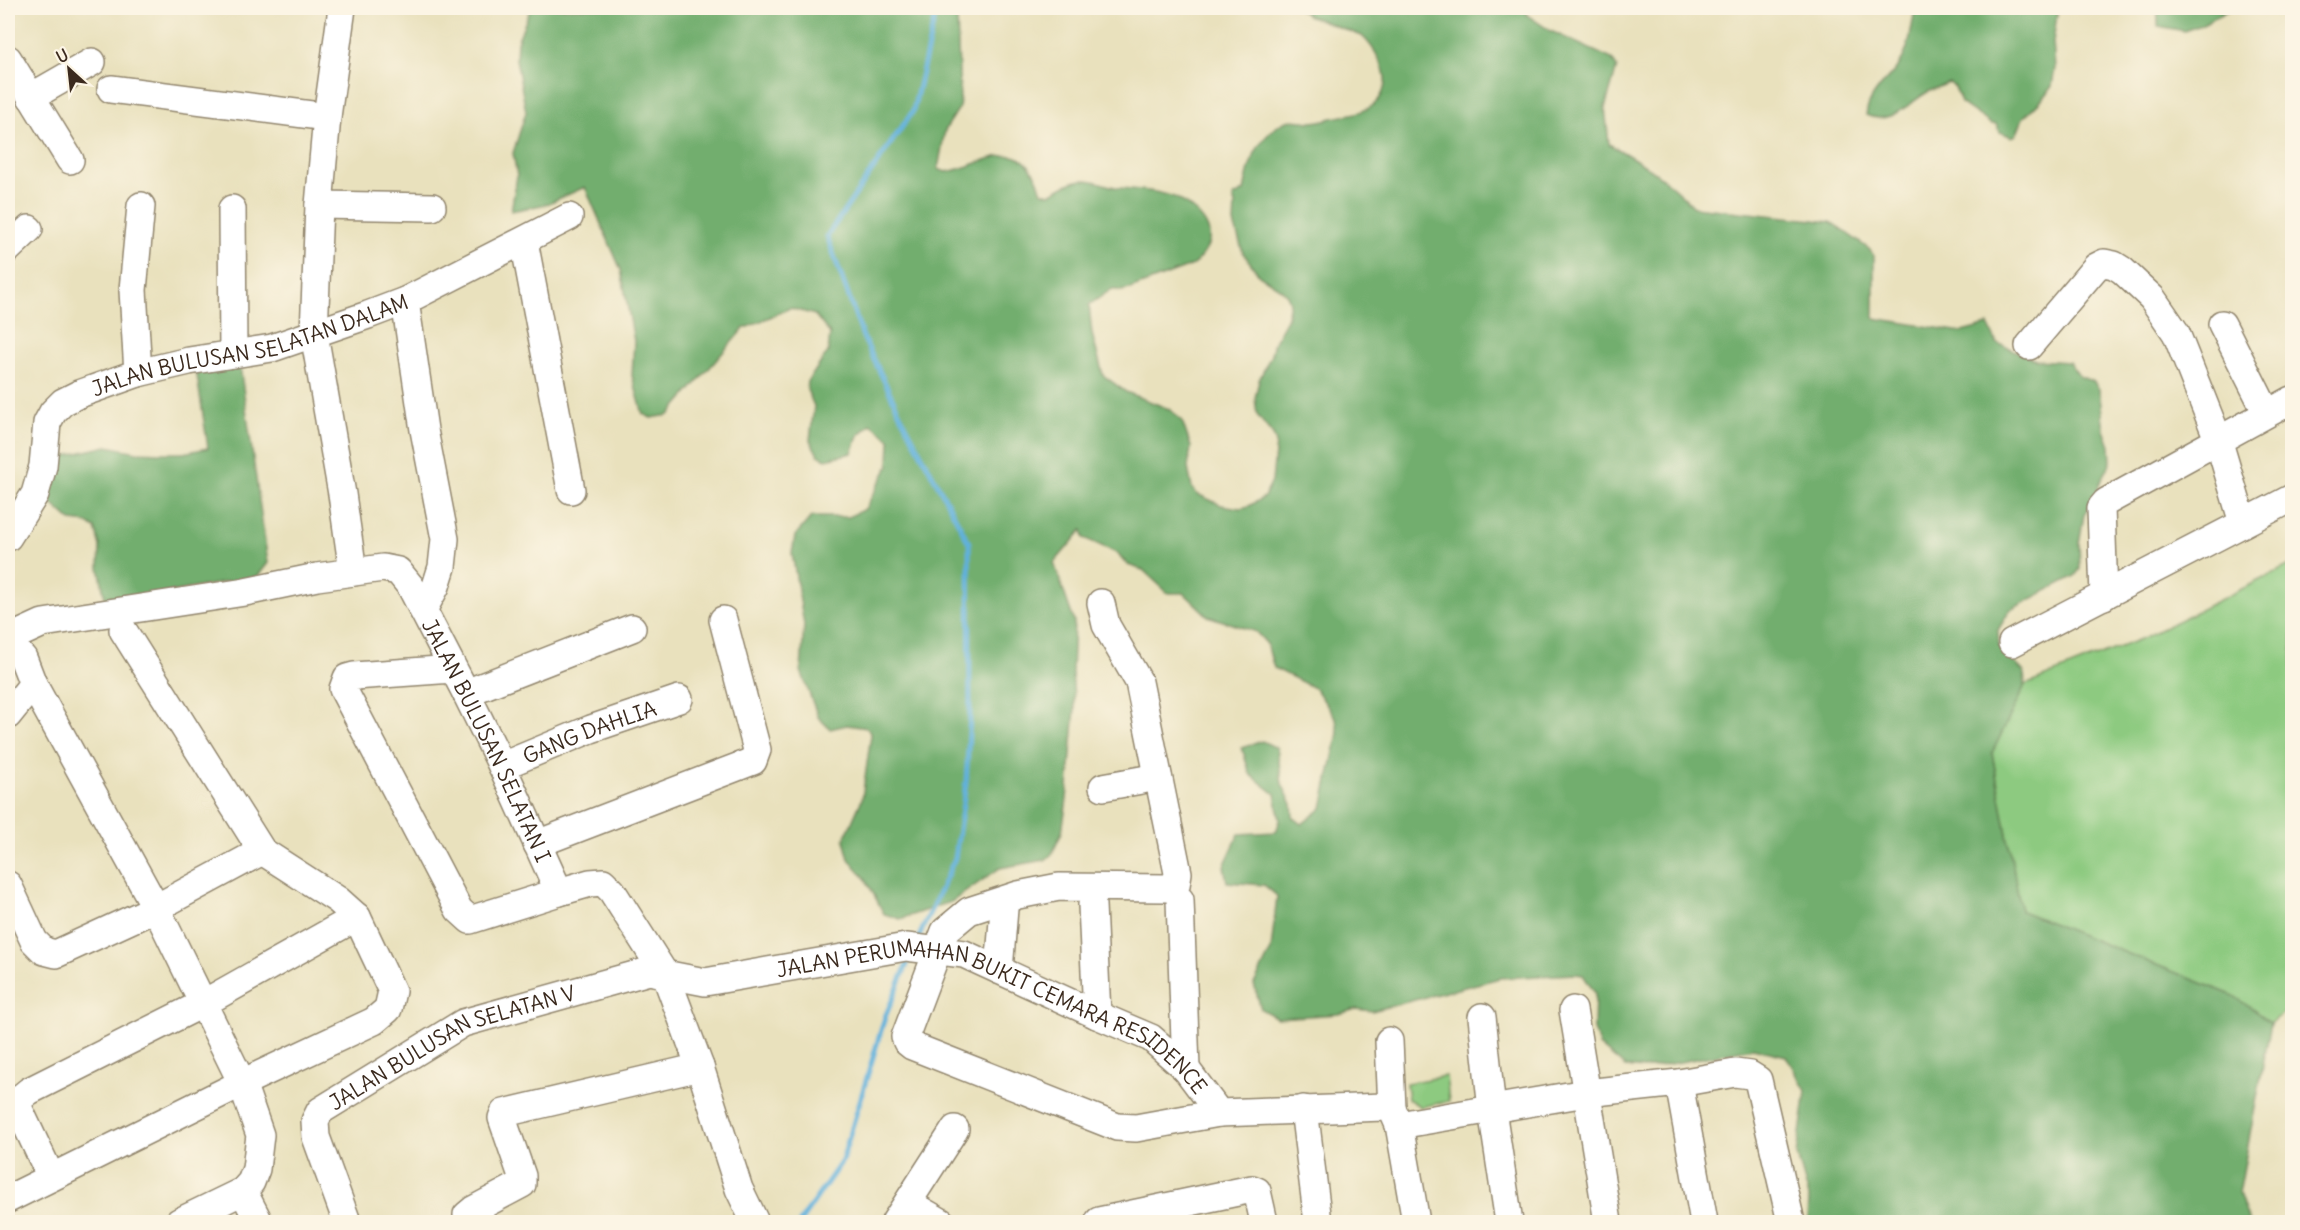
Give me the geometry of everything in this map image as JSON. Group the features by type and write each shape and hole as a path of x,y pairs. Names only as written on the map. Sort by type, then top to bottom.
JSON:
{"street":[{"path":"342,8 327,117 319,205 314,334 353,572"},
{"path":"8,59 70,160"},
{"path":"31,97 93,62"},
{"path":"111,89 327,117"},
{"path":"319,205 432,207"},
{"path":"138,373 133,290 141,206"},
{"path":"232,209 233,354"},
{"name":"JALAN BULUSAN SELATAN DALAM","path":"8,537 34,494 43,466 47,423 53,412 63,402 138,373 189,360 272,348 405,301 569,217"},
{"path":"8,249 29,229"},
{"path":"524,241 571,490"},
{"path":"2029,345 2096,267 2104,263 2114,265 2152,297 2176,333 2218,439 2243,523"},
{"path":"405,301 424,430 445,539 442,567 436,586 423,610"},
{"path":"2222,324 2267,413"},
{"path":"2104,597 2102,508 2117,495 2292,400"},
{"path":"2012,643 2292,498"},
{"name":"JALAN BULUSAN SELATAN I","path":"8,639 43,623 245,592 383,567 398,571 411,587 466,693 559,892"},
{"path":"1101,603 1106,625 1139,682 1178,873 1176,885 1167,888 1059,887 1018,895 969,911 922,949 907,1042 912,1046 1117,1126 1136,1128 1219,1113"},
{"path":"537,844 753,761 757,750 723,620"},
{"path":"466,693 632,628"},
{"path":"8,1199 242,1083 374,1021 388,1009 392,991 357,917 338,900 262,851 123,630"},
{"path":"8,643 23,658 33,684 156,908 242,1083 260,1135 256,1169 251,1182 243,1191 179,1222"},
{"path":"453,669 354,676 347,678 343,689 449,895 459,910 470,920 590,883 603,882 612,891 666,976 700,1067 739,1189 755,1222"},
{"path":"8,715 33,684"},
{"name":"GANG DAHLIA","path":"502,766 591,729 679,699"},
{"path":"1103,787 1158,777"},
{"path":"8,885 34,941 44,951 56,954 156,908 262,851"},
{"path":"1180,900 1186,1069"},
{"path":"1092,905 1096,1016"},
{"path":"999,970 1004,909"},
{"path":"51,1177 17,1105 18,1100 29,1091 204,1003 357,917"},
{"name":"JALAN PERUMAHAN BUKIT CEMARA RESIDENCE","path":"666,976 705,982 922,949 964,954 1096,1016 1151,1038 1186,1069 1219,1113 1384,1107 1396,1117 1492,1110 1586,1093 1679,1083 1735,1073 1750,1075 1758,1080 1791,1222"},
{"name":"JALAN BULUSAN SELATAN V","path":"347,1222 316,1137 315,1120 320,1111 463,1023 649,971 666,976"},
{"path":"1573,1010 1608,1222"},
{"path":"1482,1017 1492,1110 1509,1222"},
{"path":"1389,1041 1396,1117 1416,1222"},
{"path":"468,1222 467,1215 473,1210 522,1184 522,1176 502,1119 504,1113 700,1067"},
{"path":"1679,1083 1704,1222"},
{"path":"1304,1109 1318,1222"},
{"path":"941,1222 901,1213 955,1129"},
{"path":"1097,1222 1183,1213 1252,1188 1257,1191 1264,1222"},
{"path":"243,1191 259,1222"}],"green space":[{"path":"531,8 962,8 957,16 959,108 945,130 938,169 946,172 990,159 1014,156 1025,161 1034,173 1042,192 1050,194 1080,180 1152,191 1179,199 1199,215 1208,229 1209,243 1193,265 1130,289 1121,291 1112,289 1089,305 1092,334 1103,375 1126,392 1169,409 1182,421 1191,447 1188,468 1192,488 1197,494 1221,505 1240,508 1249,506 1264,497 1272,481 1276,443 1273,435 1257,415 1255,398 1259,380 1271,355 1274,342 1287,319 1290,302 1281,289 1259,275 1243,253 1234,223 1233,197 1244,191 1254,154 1264,139 1279,125 1290,120 1318,121 1366,110 1378,100 1385,84 1384,71 1378,58 1371,45 1362,36 1307,15 1298,8 1526,8 1527,15 1551,31 1612,59 1617,67 1605,108 1609,144 1654,172 1694,207 1831,222 1869,249 1874,256 1874,318 1962,332 1988,325 1997,343 2036,360 2069,362 2079,376 2094,382 2099,389 2111,462 2084,515 2079,543 2080,569 2075,576 2010,610 1998,630 1999,647 2024,672 2025,685 1992,753 2021,911 2234,996 2271,1023 2239,1193 2249,1222 1808,1222 1809,1197 1797,1155 1806,1091 1786,1056 1753,1048 1644,1069 1625,1067 1599,1045 1594,1029 1595,993 1583,975 1500,978 1372,1011 1356,1009 1339,1014 1277,1018 1261,1009 1254,984 1271,950 1277,896 1264,885 1227,882 1224,866 1239,834 1276,832 1280,820 1275,794 1250,774 1242,748 1262,741 1277,748 1282,784 1292,804 1293,817 1302,824 1322,808 1338,733 1336,719 1316,689 1274,668 1267,644 1256,632 1208,616 1184,593 1168,593 1143,570 1128,565 1117,553 1084,538 1082,530 1054,563 1074,621 1072,673 1075,709 1062,832 1052,854 1045,860 1000,868 951,902 900,919 884,914 865,878 849,859 844,840 862,799 871,735 867,728 847,725 830,729 818,717 801,671 804,625 792,553 795,536 811,517 848,517 865,509 889,465 890,439 871,424 858,436 852,453 826,459 818,455 810,440 814,406 807,390 808,381 828,352 830,334 815,315 790,308 743,329 669,415 651,418 643,414 632,376 634,341 621,270 585,187 547,204 511,211 517,176 513,153 526,112 516,59 517,42"},
{"path":"1915,8 2058,8 2053,42 2055,68 2052,86 2023,118 2016,135 2012,137 2000,132 1996,124 1991,124 1961,103 1955,87 1949,83 1926,93 1890,116 1874,118 1866,115 1875,93 1896,69 1903,57 1910,36"},
{"path":"2158,8 2232,8 2201,25 2184,31 2158,26"},
{"path":"239,359 268,563 258,576 108,604 99,567 100,546 95,528 87,523 71,521 51,503 46,480 52,459 107,446 137,452 161,453 183,453 208,448 196,369"},
{"path":"2292,564 2292,1006 2271,1023 2234,996 2021,911 1992,753 2025,685 2143,638"},
{"path":"1446,1076 1449,1101 1421,1107 1408,1099 1406,1083"}],"waterway":[{"path":"917,941 955,858 966,782 970,717 969,543 902,418 863,337 827,236 913,111 937,8"},
{"path":"800,1222 842,1161 885,1017 911,955"}]}
